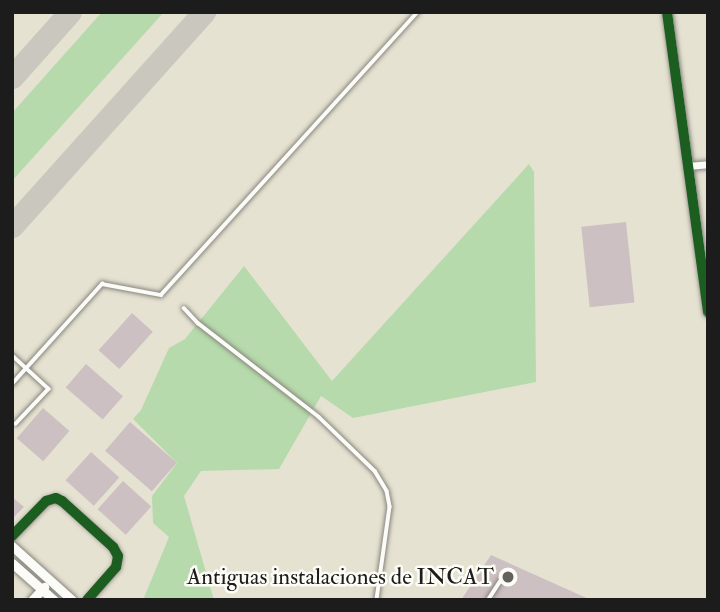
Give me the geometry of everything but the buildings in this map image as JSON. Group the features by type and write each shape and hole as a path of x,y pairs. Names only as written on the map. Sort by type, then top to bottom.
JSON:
{"street":[{"path":"667,12 708,312"},
{"path":"687,166 708,164"},
{"path":"12,536 46,501 56,498 62,501 113,547 118,556 116,567 87,600"},
{"path":"12,546 72,600"},
{"path":"12,563 48,596"},
{"path":"48,596 50,581"},
{"path":"32,600 48,596 59,589"}],"lane":[{"path":"12,384 102,284 161,295 418,12"},
{"path":"184,308 198,323 319,417 375,471 387,491 390,507 377,600"},
{"path":"12,355 49,389 16,424"},
{"path":"488,600 500,580"}],"green space":[{"path":"102,12 164,12 12,181 12,113"},
{"path":"529,164 534,172 536,382 353,418 321,396 279,469 201,471 184,496 214,600 143,600 169,537 153,523 152,496 177,463 133,419 141,410 169,348 185,339 244,266 332,381"}],"taxiway":[{"path":"12,77 70,12"},
{"path":"12,226 204,12"}],"cycle path":[{"path":"667,12 708,312"},
{"path":"12,536 46,501 56,498 62,501 113,547 118,556 116,567 87,600"}],"place":[{"name":"Antiguas instalaciones de INCAT","path":"508,577"}]}
